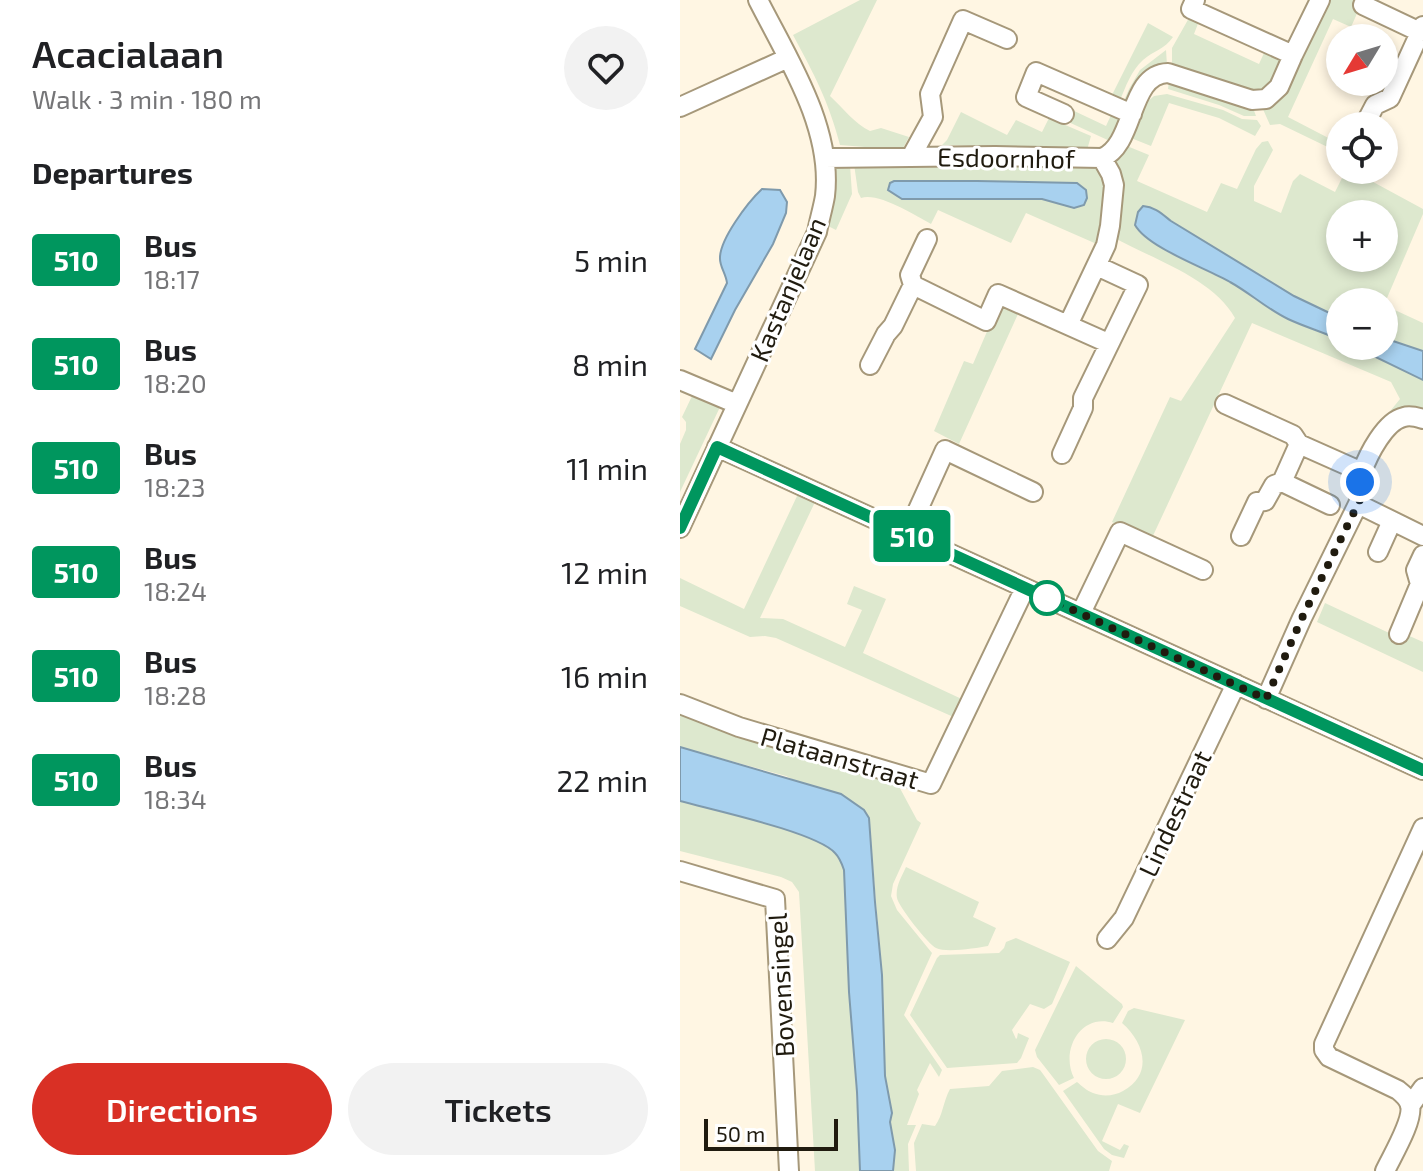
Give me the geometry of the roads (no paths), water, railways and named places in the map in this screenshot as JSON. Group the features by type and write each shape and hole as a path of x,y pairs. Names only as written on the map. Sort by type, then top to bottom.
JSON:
{"street":[{"name":"Kastanjelaan","path":"680,528 817,232 825,195 822,137 788,58 758,0"},
{"path":"1195,0 1191,9 1293,55"},
{"name":"Esdoornhof","path":"825,158 1102,158 1116,149 1148,81 1160,73 1252,100 1266,99 1279,87 1320,0"},
{"path":"1363,5 1421,29 1390,98 1375,105 1371,112"},
{"name":"Esdoornhof","path":"911,157 933,117 930,94 963,20 1007,39"},
{"path":"680,107 788,58"},
{"name":"Esdoornhof","path":"1064,114 1026,97 1036,72 1132,114"},
{"name":"Esdoornhof","path":"1068,325 1106,245 1114,195 1111,174 1102,158"},
{"path":"870,365 913,285 910,275 927,239"},
{"path":"1062,454 1083,408 1083,398 1138,285 1097,266"},
{"path":"913,285 986,321 998,294 1108,343"},
{"path":"680,380 737,404"},
{"path":"1225,404 1293,435 1299,444 1362,472"},
{"path":"1266,699 1362,495 1362,472 1381,435 1388,426 1405,416 1423,419"},
{"path":"1241,536 1257,502 1265,501 1274,485 1282,482 1299,444"},
{"path":"717,447 1423,770"},
{"path":"907,534 945,450 1033,492"},
{"path":"1282,482 1330,505"},
{"path":"1358,504 1423,536"},
{"path":"1378,552 1392,521"},
{"path":"1081,613 1120,532 1203,570"},
{"path":"1399,634 1420,584 1416,570 1423,555"},
{"name":"Plataanstraat","path":"680,704 739,727 931,784 1025,588"},
{"name":"Lindestraat","path":"1107,939 1124,918 1236,684"},
{"path":"1410,1106 1398,1090 1329,1057 1324,1044 1423,828"},
{"name":"Bovensingel","path":"680,871 775,899 789,1171"},
{"path":"1385,1171 1409,1118 1410,1106 1423,1088"}],"water":[{"path":"894,181 1077,183 1086,190 1087,198 1084,205 1074,208 1042,199 902,199 888,190"},
{"path":"762,189 780,190 787,202 786,213 773,244 711,359 695,349 727,283 720,262 721,251 735,222"},
{"path":"1143,206 1158,211 1294,296 1326,311 1326,335 1280,315 1230,282 1152,242 1135,225"},
{"path":"1398,343 1423,351 1423,380 1382,360 1398,360"},
{"path":"680,747 841,794 864,810 869,818 882,975 885,1076 895,1150 893,1171 860,1171 844,870 841,861 824,845 807,837 680,801"}]}
